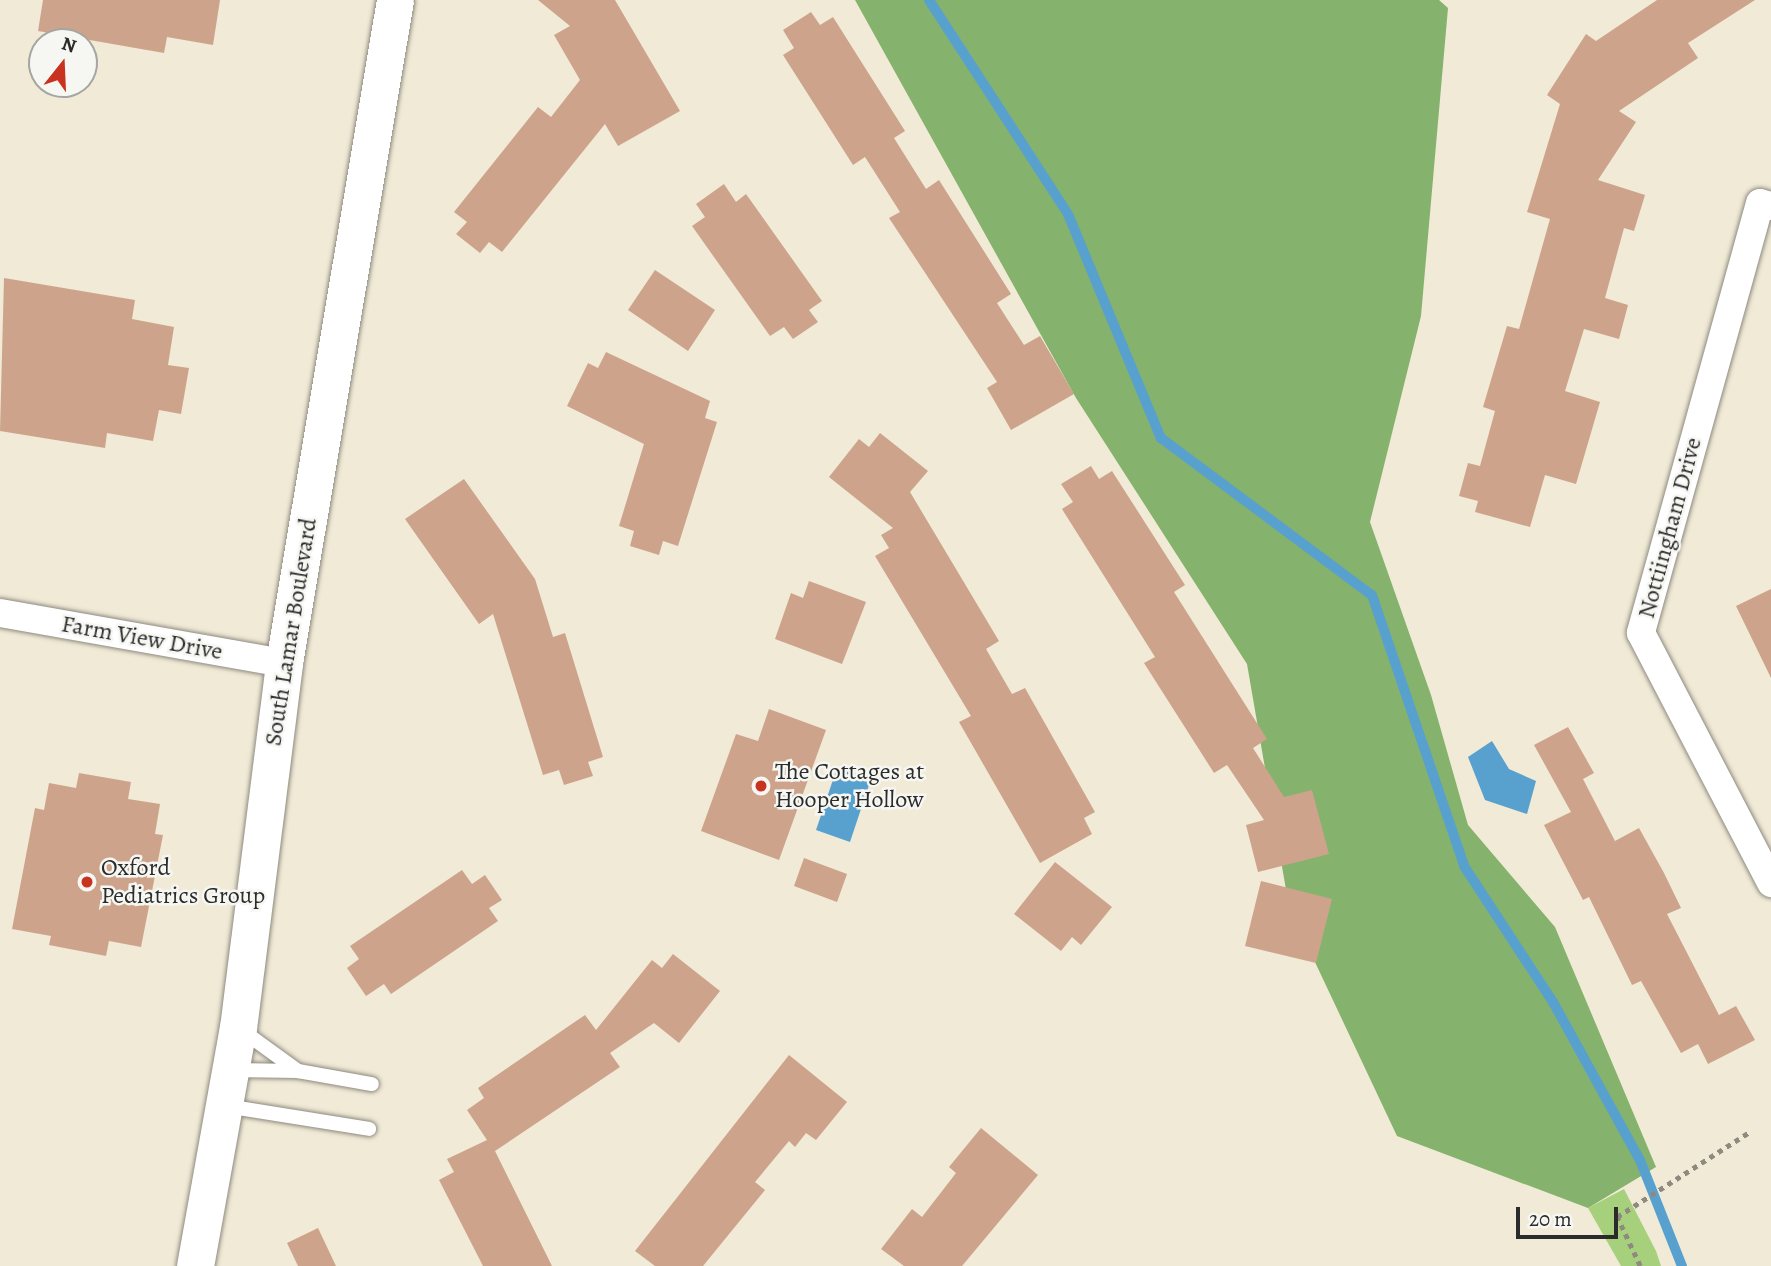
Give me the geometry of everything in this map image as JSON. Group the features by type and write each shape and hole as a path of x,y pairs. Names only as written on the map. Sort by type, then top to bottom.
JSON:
{"street":[{"name":"South Lamar Boulevard","path":"195,1266 239,1028 284,663 396,0"},
{"name":"Nottiingham Drive","path":"1771,205 1760,203 1641,633 1763,846 1771,883"},
{"name":"Farm View Drive","path":"0,613 284,663"}],"lane":[{"path":"239,1028 298,1071"},
{"path":"230,1070 298,1071 372,1084"},
{"path":"225,1105 369,1129"}],"path":[{"path":"1640,1266 1617,1217 1751,1131"}],"green space":[{"path":"855,0 1439,0 1448,8 1421,316 1370,522 1431,695 1468,825 1555,927 1656,1167 1588,1208 1397,1136 1289,907 1247,664 1076,398"},
{"path":"1624,1189 1661,1266 1621,1266 1588,1208"}],"water":[{"path":"1492,741 1509,769 1536,781 1527,814 1485,800 1468,757"},
{"path":"837,768 871,779 850,842 816,830"}],"building":[{"path":"43,0 220,0 213,45 167,37 164,53 98,41 98,28 38,28"},
{"path":"538,0 615,0 680,111 618,146 605,124 502,252 489,242 480,253 456,234 467,222 454,212 538,107 551,117 580,80 554,35 570,26"},
{"path":"1657,0 1755,0 1688,43 1698,58 1619,111 1636,122 1598,180 1645,195 1634,231 1624,228 1605,298 1628,305 1619,339 1584,329 1565,391 1600,402 1576,484 1545,475 1530,527 1475,512 1478,501 1459,496 1468,463 1480,466 1495,411 1483,407 1507,326 1519,329 1550,219 1527,212 1560,104 1547,95 1586,34 1596,41"},
{"path":"811,12 820,25 833,17 905,131 894,138 926,189 939,180 1011,294 997,303 1024,345 1040,336 1074,394 1011,430 987,388 997,382 889,218 900,212 865,157 853,165 783,55 794,48 783,30"},
{"path":"724,184 736,202 746,194 822,301 809,310 818,322 793,339 784,327 770,336 692,226 705,217 696,204"},
{"path":"655,270 715,310 688,351 628,310"},
{"path":"4,278 135,300 132,319 174,327 168,365 189,368 181,414 159,410 153,441 107,433 105,448 0,431"},
{"path":"606,352 710,401 705,418 717,422 678,546 663,541 659,555 630,546 634,531 619,526 644,444 567,406 588,363 598,368"},
{"path":"880,433 928,471 910,492 999,641 986,649 1012,694 1025,688 1095,812 1084,818 1092,834 1040,863 959,722 971,716 875,556 889,548 881,535 893,528 829,477 859,439 869,447"},
{"path":"1091,466 1099,479 1112,471 1185,585 1174,592 1267,739 1253,748 1284,797 1312,790 1329,854 1258,872 1246,825 1264,820 1227,765 1214,773 1144,663 1155,657 1062,509 1073,502 1061,484"},
{"path":"464,479 535,579 553,637 565,633 603,757 588,762 593,776 564,785 559,770 543,775 493,614 479,624 405,519"},
{"path":"809,581 866,602 842,664 775,639 791,593 803,598"},
{"path":"1771,589 1771,678 1736,606"},
{"name":"The Cottages at Hooper Hollow","path":"769,709 826,730 779,860 701,831 736,734 758,741"},
{"path":"1568,727 1594,773 1583,779 1615,841 1639,828 1681,908 1667,914 1719,1015 1736,1006 1755,1040 1708,1064 1698,1044 1681,1053 1641,981 1632,985 1589,897 1583,900 1544,825 1571,812 1534,745"},
{"name":"Oxford Pediatrics Group","path":"79,773 131,782 128,799 160,804 155,834 163,835 141,947 109,941 106,956 49,945 51,936 12,929 35,808 44,810 49,783 76,788"},
{"path":"804,858 847,874 837,902 794,886"},
{"path":"1055,862 1112,907 1081,945 1072,937 1061,951 1014,914"},
{"path":"462,870 472,884 485,875 502,900 489,908 498,921 391,994 384,984 366,996 347,968 359,959 350,946"},
{"path":"1261,881 1332,899 1316,963 1245,946"},
{"path":"673,954 720,991 679,1043 654,1023 610,1053 620,1067 495,1151 552,1266 483,1266 439,1180 454,1172 447,1159 487,1140 467,1110 484,1098 478,1088 585,1015 596,1030 652,960 662,968"},
{"path":"789,1055 847,1102 816,1140 806,1133 795,1147 789,1141 755,1182 765,1190 703,1266 655,1266 635,1251"},
{"path":"981,1128 1038,1175 962,1266 904,1266 881,1249 912,1209 922,1217 956,1173 949,1167"},
{"path":"318,1228 336,1266 298,1266 287,1243"}],"waterway":[{"path":"929,0 1068,214 1161,438 1372,595 1464,866 1553,1002 1640,1160 1682,1266"}],"place":[{"name":"The Cottages at Hooper Hollow","path":"761,786"},
{"name":"Oxford Pediatrics Group","path":"87,882"}]}
